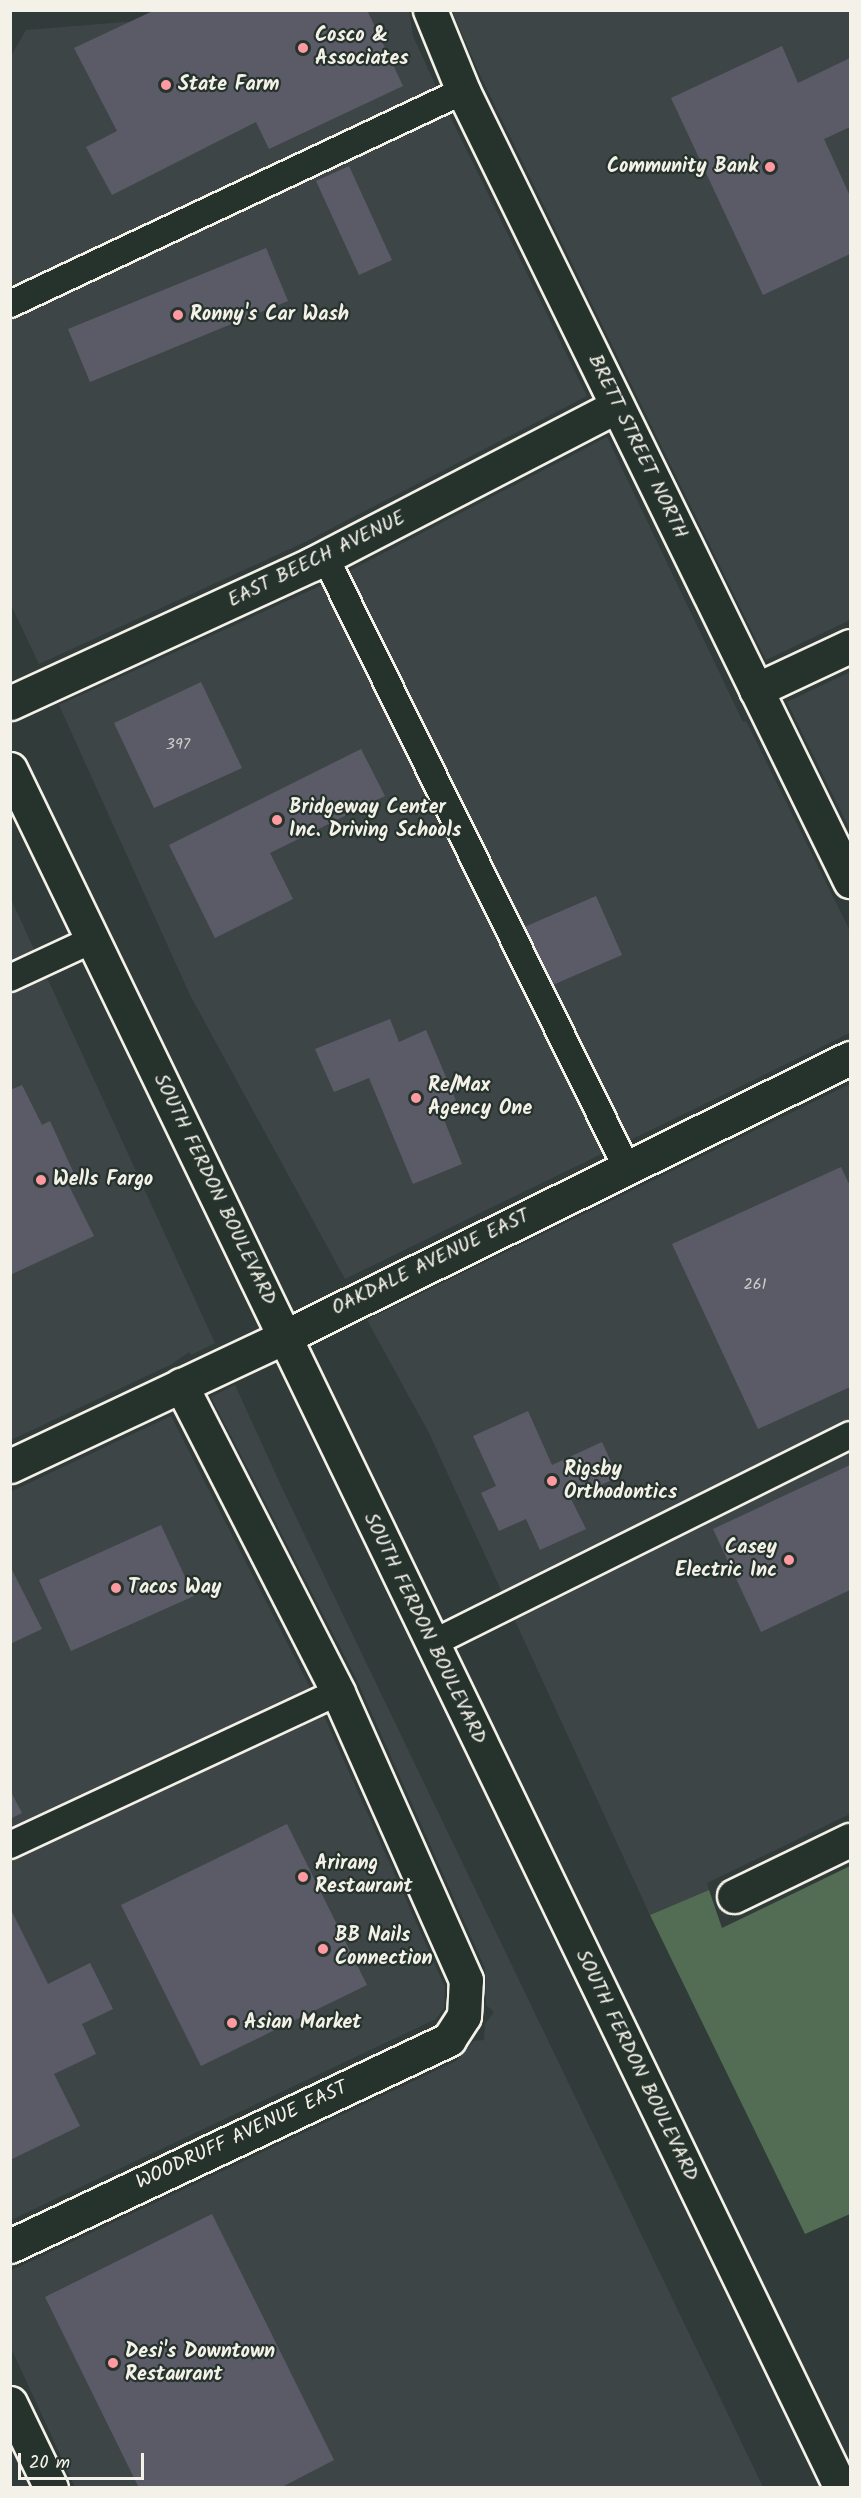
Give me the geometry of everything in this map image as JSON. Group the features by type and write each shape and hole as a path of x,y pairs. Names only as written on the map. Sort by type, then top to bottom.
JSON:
{"street":[{"name":"BRETT STREET NORTH","path":"430,10 463,91 850,881"},
{"name":"EAST BEECH AVENUE","path":"10,702 325,557 617,406"},
{"path":"756,690 850,646"},
{"name":"SOUTH FERDON BOULEVARD","path":"10,769 94,939 431,1644 841,2487"},
{"name":"OAKDALE AVENUE EAST","path":"10,1466 285,1337 850,1058"},
{"path":"181,1385 338,1692"},
{"name":"WOODRUFF AVENUE EAST","path":"10,2246 448,2039 464,2016 466,1980 338,1692"},
{"path":"734,1896 850,1840"},
{"path":"10,2403 51,2487"}],"lane":[{"path":"10,304 463,91"},
{"path":"325,557 627,1168"},
{"path":"10,978 94,939"},
{"path":"431,1644 850,1435"},
{"path":"10,1845 338,1692"}],"shaded area":[{"path":"258,11 409,11 413,36 444,104 587,396 305,542 39,664 11,605 10,58 26,30"},
{"path":"452,11 850,11 850,620 766,660 482,79"},
{"path":"607,437 743,722 746,721 850,931 850,1033 345,1279 190,995 59,705 320,586"},
{"path":"850,672 850,830 787,702"},
{"path":"10,897 215,1343 191,1355 189,1352 172,1364 11,1440"},
{"path":"850,1084 850,1814 707,1883 709,1890 650,1915 429,1433 367,1320"},
{"path":"235,1385 283,1490 763,2487 75,2487 11,2348 10,2271 456,2061 474,2041 484,2040 485,2024 494,2012 486,2005 485,1968 357,1680 211,1397"},
{"path":"171,1416 319,1705 445,1987 444,2008 436,2019 11,2220 10,1492"}],"green space":[{"path":"850,1866 850,2214 805,2234 650,1915 709,1890 722,1928"}],"building":[{"path":"155,10 367,10 403,86 269,149 256,122 112,195 86,147 117,131 74,48"},
{"name":"Community Bank","path":"782,46 798,83 850,58 850,127 824,139 850,196 850,254 763,295 671,98"},
{"path":"349,166 392,260 359,275 316,181"},
{"name":"Ronny's Car Wash","path":"266,248 288,301 90,382 68,329"},
{"path":"201,682 242,768 154,808 114,723"},
{"name":"Bridgeway Center Inc. Driving Schools","path":"361,749 385,796 270,853 293,899 215,938 169,845"},
{"path":"596,896 622,955 548,987 522,928"},
{"name":"Re/Max Agency One","path":"390,1019 399,1042 426,1030 457,1103 440,1110 462,1164 413,1184 369,1078 334,1092 315,1049"},
{"name":"Wells Fargo","path":"22,1085 42,1125 50,1121 76,1178 67,1182 94,1236 10,1275 10,1090"},
{"path":"841,1167 850,1186 850,1387 758,1429 672,1244"},
{"name":"Rigsby Orthodontics","path":"528,1411 552,1465 602,1442 618,1477 571,1499 586,1529 540,1550 526,1519 499,1531 481,1493 496,1486 473,1436"},
{"name":"Casey Electric Inc","path":"850,1465 850,1590 761,1632 713,1529"},
{"name":"Tacos Way","path":"161,1525 194,1596 71,1651 39,1580"},
{"path":"10,1566 42,1629 10,1644"},
{"path":"10,1790 22,1813 10,1819"},
{"path":"287,1824 367,1985 201,2066 121,1905"},
{"path":"10,1908 48,1984 90,1963 113,2009 82,2024 96,2054 54,2074 80,2126 10,2160"},
{"path":"212,2214 334,2460 280,2488 139,2488 45,2297"}],"place":[{"name":"Cosco & Associates","path":"303,48"},
{"name":"State Farm","path":"166,85"},
{"name":"Community Bank","path":"770,167"},
{"name":"Ronny's Car Wash","path":"178,315"},
{"name":"Bridgeway Center Inc. Driving Schools","path":"277,820"},
{"name":"Re/Max Agency One","path":"416,1098"},
{"name":"Wells Fargo","path":"41,1180"},
{"name":"Rigsby Orthodontics","path":"552,1481"},
{"name":"Casey Electric Inc","path":"789,1560"},
{"name":"Tacos Way","path":"116,1588"},
{"name":"Arirang Restaurant","path":"303,1877"},
{"name":"BB Nails Connection","path":"323,1949"},
{"name":"Asian Market","path":"232,2023"},
{"name":"Desi's Downtown Restaurant","path":"113,2363"}]}
